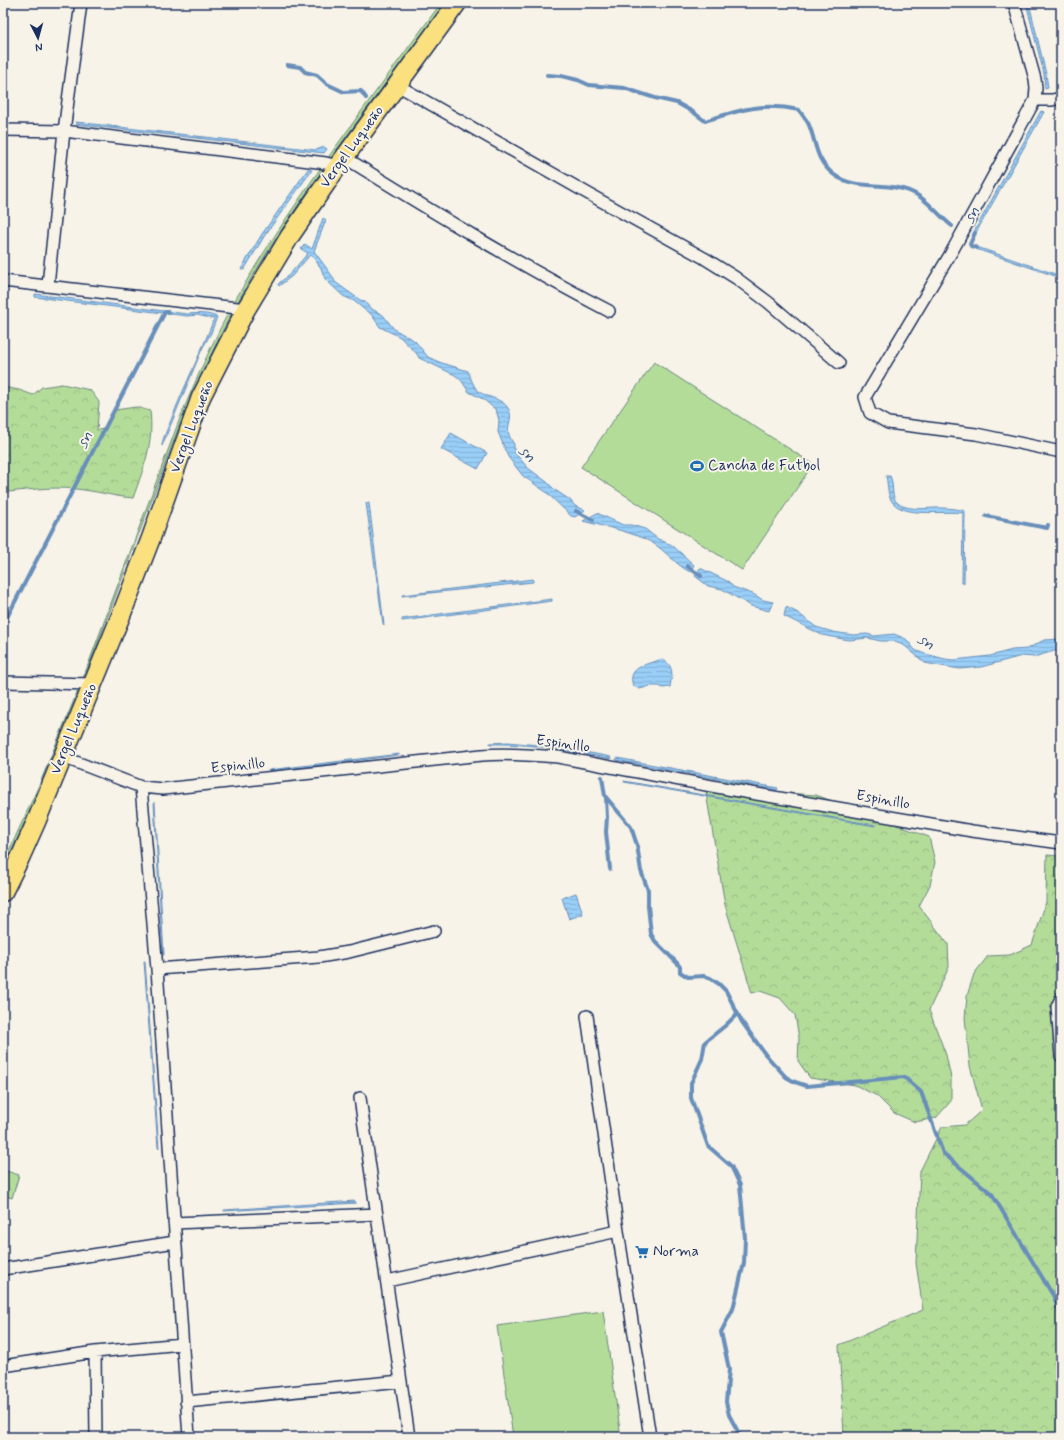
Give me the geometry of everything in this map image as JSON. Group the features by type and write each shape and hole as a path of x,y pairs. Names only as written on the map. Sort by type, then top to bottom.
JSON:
{"main road":[{"name":"Vergel Luqueño","path":"3,892 20,858 93,684 148,545 201,397 246,309 290,236 341,162 457,3"}],"street":[{"path":"48,286 64,131 81,3"},
{"path":"1014,3 1035,79 1036,100 965,228 865,397 870,413 888,423 976,434 1061,452"},
{"path":"397,85 736,278 768,302 839,363"},
{"path":"1036,100 1056,99"},
{"path":"3,130 64,131 326,163 341,162 554,282 609,311"},
{"path":"3,281 246,309"},
{"path":"3,682 93,684"},
{"name":"Espinillo","path":"63,757 141,788 163,789 482,755 530,754 558,757 733,790 972,831 1061,843"},
{"path":"141,788 157,969 189,1437"},
{"path":"157,969 319,957 349,952 434,931"},
{"path":"1061,998 1056,1007 1061,1056"},
{"path":"588,1016 618,1231 650,1437"},
{"path":"360,1098 410,1437"},
{"path":"174,1223 377,1214"},
{"path":"387,1281 618,1231"},
{"path":"3,1269 175,1242"},
{"path":"3,1366 95,1352 182,1344"},
{"path":"95,1352 96,1437"},
{"path":"186,1402 401,1381"}],"green space":[{"path":"441,3 445,3 339,147 288,220 241,296 225,326 182,419 76,701 42,784 3,870 3,864 40,783 85,673 180,418 222,325 261,257 310,183"},
{"name":"Cancha de Futbol","path":"654,362 813,464 742,570 581,467"},
{"path":"62,384 90,390 99,402 97,430 106,429 115,410 136,407 150,411 151,434 147,455 133,498 65,488 46,488 9,492 3,488 3,387 19,390 33,395 42,387"},
{"path":"723,778 770,792 816,795 929,837 935,862 930,885 919,906 948,944 949,967 929,1010 946,1055 951,1078 951,1101 936,1118 915,1122 894,1113 877,1096 855,1085 810,1078 798,1061 799,1038 795,1015 780,998 760,991 752,993 725,905 706,793"},
{"path":"1047,855 1061,856 1061,1437 908,1437 905,1435 903,1437 846,1437 844,1435 839,1345 923,1310 916,1263 920,1171 942,1127 965,1125 982,1110 970,1066 965,1018 967,996 974,974 988,956 1010,955 1032,945 1046,902"},
{"path":"3,1170 19,1175 12,1198 3,1195"},
{"path":"603,1311 621,1437 513,1437 497,1326"}],"water":[{"path":"1026,3 1029,3 1046,74 1048,88 1045,89 1044,74"},
{"path":"1041,111 1044,112 973,238 971,237"},
{"path":"76,122 316,150 324,147 327,149 324,153 76,124"},
{"path":"308,169 312,170 265,235 244,270 241,269 262,234"},
{"path":"323,218 326,220 314,251 335,282 360,300 364,301 370,308 383,315 394,329 415,341 428,357 468,371 473,384 478,391 502,402 508,408 510,413 508,429 516,454 528,468 555,490 570,500 575,506 585,510 575,517 571,516 546,492 523,476 508,457 498,432 499,420 496,410 483,399 469,392 461,380 455,375 419,358 417,354 400,337 380,327 371,314 354,301 343,296 325,279 321,268 312,256 310,255 292,276 279,286 278,284 290,274 308,253 301,249 305,244 312,249"},
{"path":"974,246 1061,276 1061,278 973,248"},
{"path":"35,294 187,314 199,313 217,317 211,333 202,349 162,446 176,407 214,319 197,315 187,316 35,297"},
{"path":"451,433 487,453 478,469 441,449"},
{"path":"886,476 890,476 895,500 905,507 948,508 965,511 964,583 962,583 963,513 914,512 904,510 896,506 891,500"},
{"path":"366,503 369,503 384,625 383,624"},
{"path":"597,513 623,525 631,525 645,529 658,539 672,545 694,565 690,572 661,549 643,538 583,521"},
{"path":"700,568 729,582 733,587 753,594 763,600 773,602 769,611 751,606 722,589 708,586 695,576"},
{"path":"533,579 533,582 402,596 402,595"},
{"path":"552,599 552,601 402,621 402,619"},
{"path":"786,607 798,613 816,627 833,632 853,635 867,634 874,636 894,634 906,639 915,650 945,659 954,660 990,656 1012,650 1027,649 1044,640 1061,639 1061,649 1034,657 1022,656 981,667 960,669 925,663 905,646 895,641 880,641 868,638 849,640 822,635 784,616"},
{"path":"662,659 669,665 672,671 670,687 663,688 659,686 650,686 640,689 633,686 632,679 636,670 645,664"},
{"path":"508,742 559,747 611,757 611,759 536,746 490,744"},
{"path":"399,755 269,772 269,770"},
{"path":"617,758 778,788 777,790 616,760"},
{"path":"624,782 875,825 875,826"},
{"path":"155,803 164,955 163,955"},
{"path":"576,893 583,914 569,919 562,898"},
{"path":"145,961 159,1148 158,1148"},
{"path":"355,1201 356,1203 224,1211 224,1210"}],"waterway":[{"path":"287,65 300,67 305,72 317,75 327,84 344,92 361,91 366,98"},
{"path":"547,75 561,76 578,80 589,85 624,88 677,103 705,121 751,108 773,107 799,110 809,125 817,151 823,163 833,174 840,179 856,184 907,190 922,198 952,226"},
{"name":"sn","path":"975,233 970,244 971,246 977,248"},
{"name":"sn","path":"3,625 165,312 168,312"},
{"name":"sn","path":"576,511 593,520"},
{"path":"986,516 1047,528 1048,525"},
{"name":"sn","path":"687,566 701,576"},
{"path":"602,777 605,796 631,827 637,845 641,871 648,890 651,934 655,941 677,963 680,967 680,972 688,977 704,976 719,984 726,991 742,1022 765,1054 786,1077 795,1082 807,1086 904,1077 921,1092 943,1153 992,1194 1054,1297 1061,1317"},
{"path":"606,798 606,832 610,869"},
{"path":"737,1012 726,1025 705,1042 702,1059 691,1083 691,1098 708,1146 731,1166 740,1185 745,1238 744,1263 733,1309 721,1332 729,1369 726,1402 729,1415 741,1437"}],"place":[{"name":"Cancha de Futbol","path":"697,466"},
{"name":"Norma","path":"642,1252"}]}
